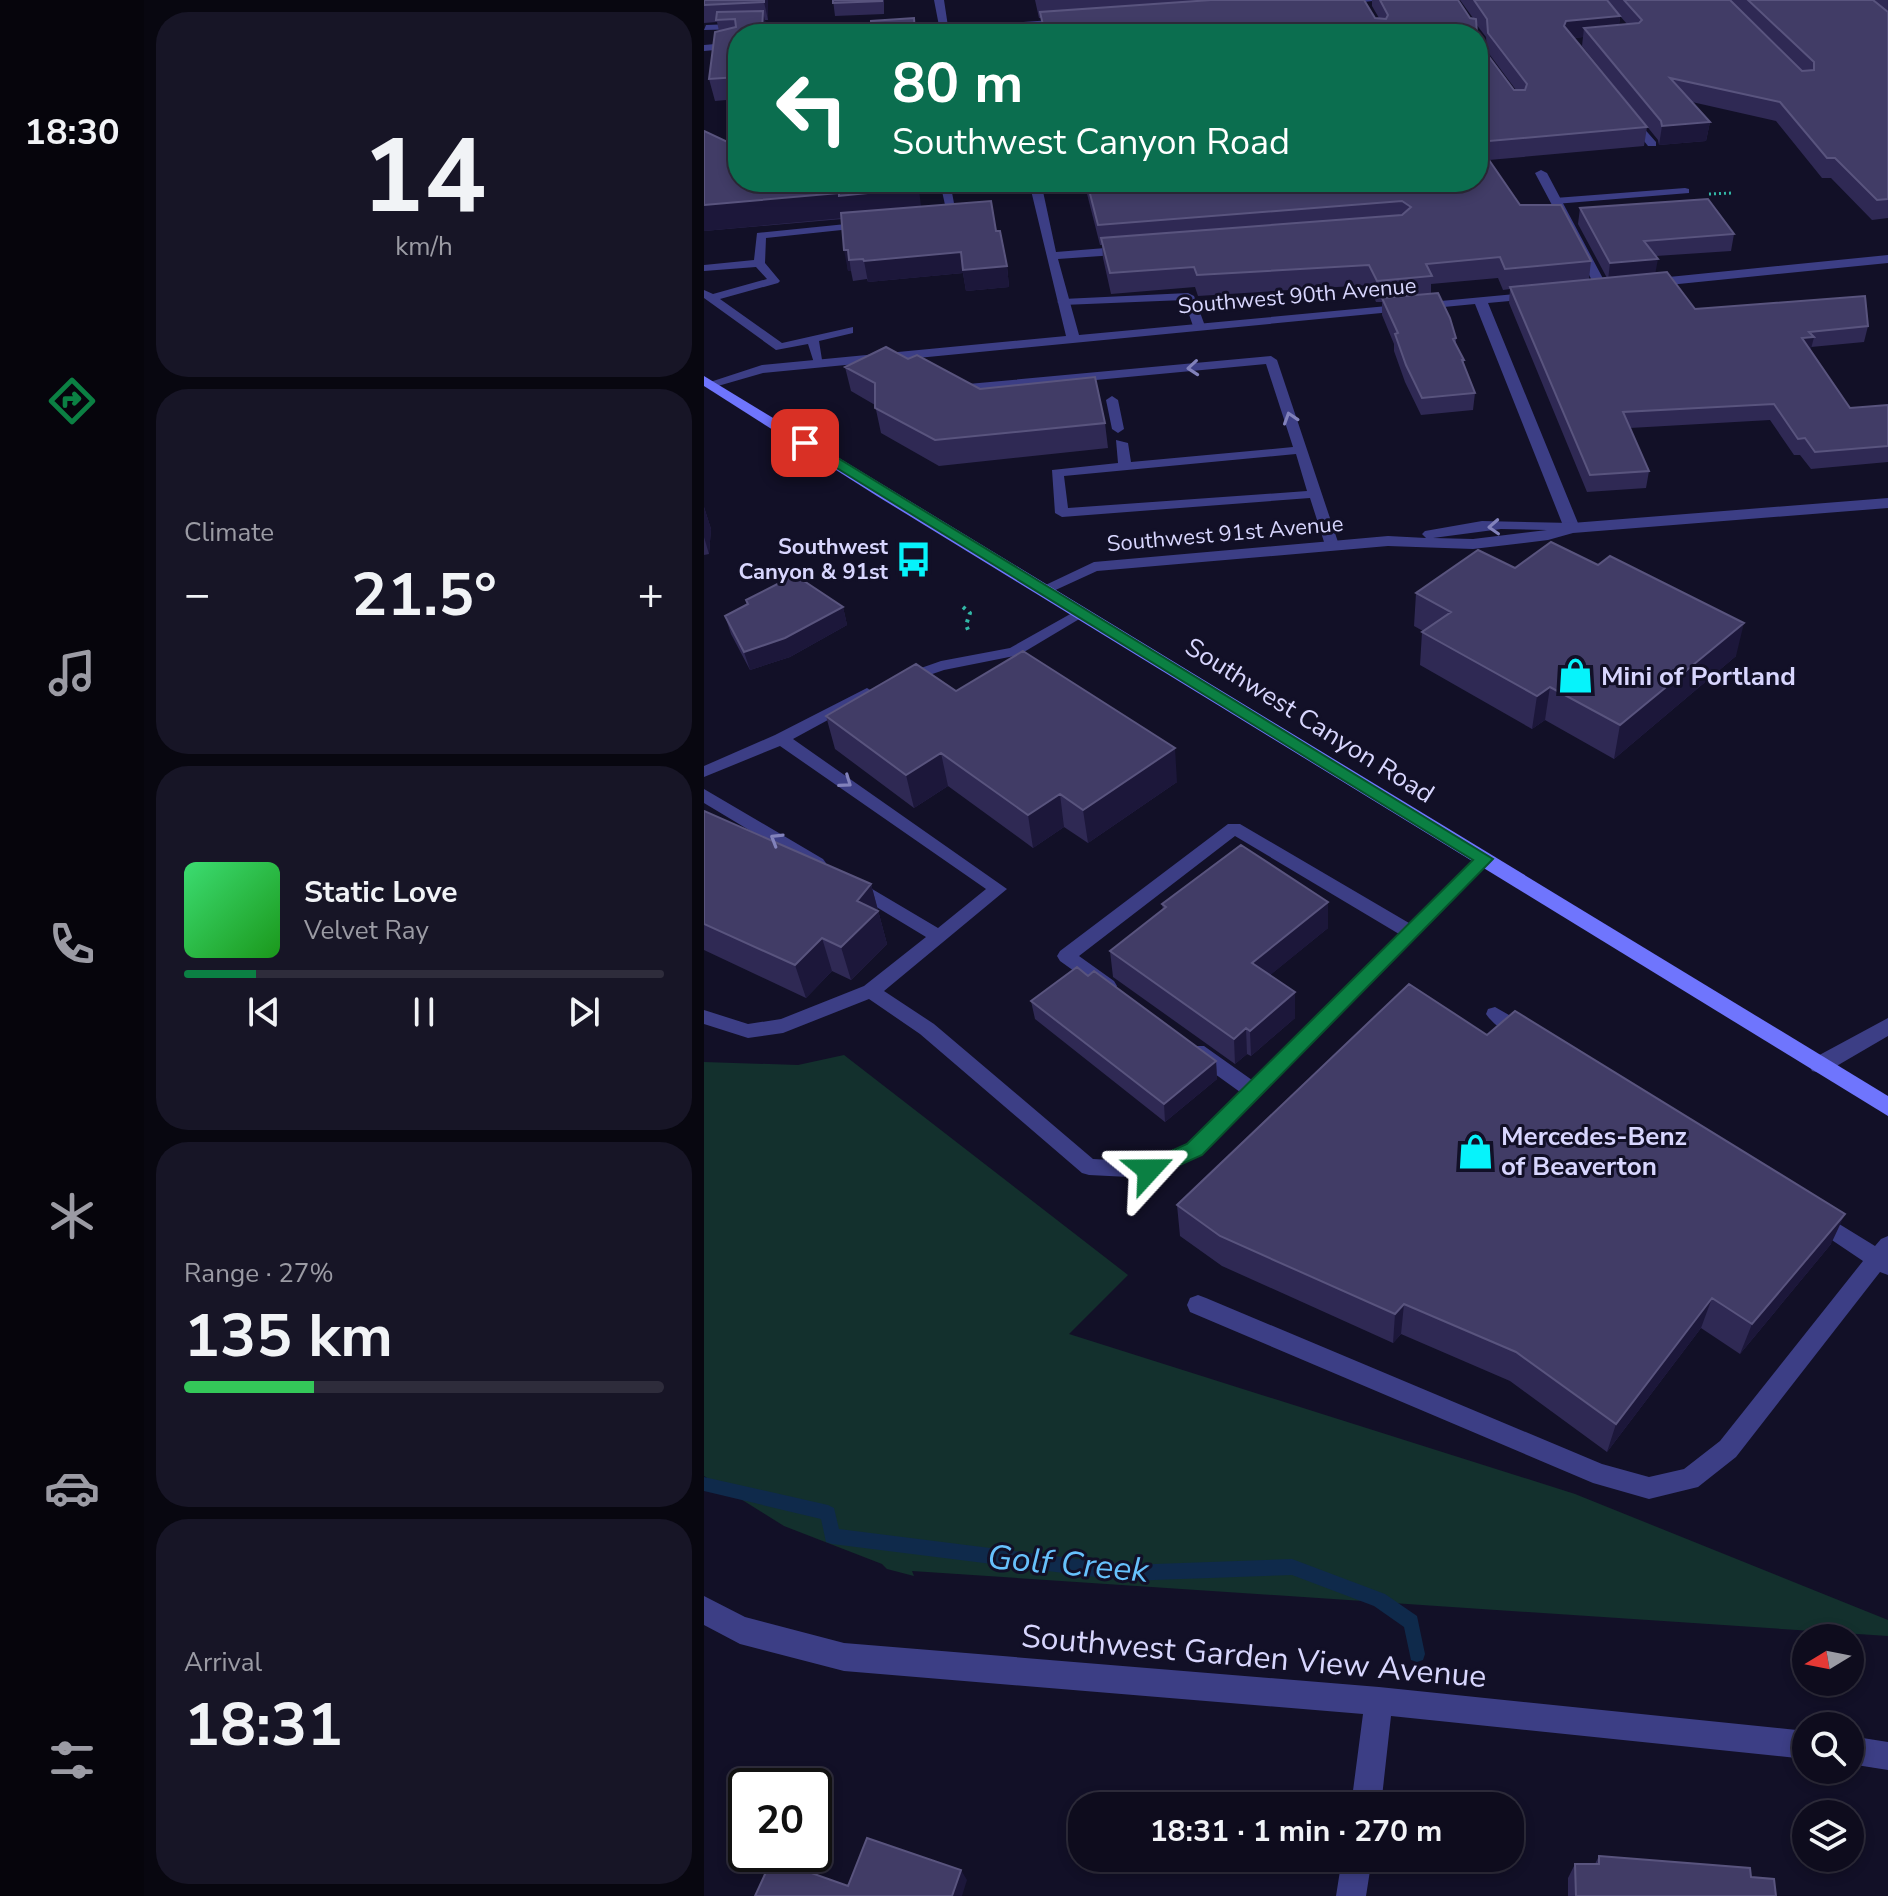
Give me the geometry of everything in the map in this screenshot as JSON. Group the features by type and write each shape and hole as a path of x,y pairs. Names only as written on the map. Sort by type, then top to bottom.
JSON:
{"main road":[{"name":"Southwest Canyon Road","path":"708,382 1888,1107"}],"street":[{"path":"939,0 944,24"},
{"path":"1319,4 1377,0"},
{"path":"1057,24 1075,22"},
{"path":"704,48 728,46"},
{"path":"1541,173 1555,201 1615,286"},
{"path":"1037,192 1074,339"},
{"path":"1051,256 1146,249"},
{"path":"1587,289 1888,259"},
{"name":"Southwest 90th Avenue","path":"708,382 762,369 1541,294"},
{"path":"1480,300 1572,528"},
{"name":"Southwest 91st Avenue","path":"1043,590 1094,567 1332,545 1415,540 1473,544 1548,535 1572,528 1888,503"},
{"path":"1820,1065 1888,1026"},
{"name":"Southwest Garden View Avenue","path":"704,1610 740,1630 844,1657 1379,1701 1792,1744"},
{"path":"1368,1792 1379,1701"},
{"path":"1864,1752 1888,1756"},
{"path":"1351,1896 1355,1872"}],"lane":[{"path":"1361,1 1370,15"},
{"path":"706,28 728,27"},
{"path":"1488,64 1497,77"},
{"path":"1624,110 1652,144"},
{"path":"1555,201 1685,191"},
{"path":"938,218 953,217 947,192"},
{"path":"708,295 774,281 759,263 761,235 879,224"},
{"path":"704,268 759,263"},
{"path":"708,295 780,347 849,330"},
{"path":"1063,302 1188,296 1199,326"},
{"path":"813,339 819,363"},
{"path":"920,353 922,361 939,375 967,388 1271,360 1332,545"},
{"path":"1112,400 1125,467"},
{"path":"1300,450 1057,473 1062,513 1315,494"},
{"path":"704,772 781,739 884,686 941,666 1014,652 1081,612"},
{"path":"704,1017 748,1031 783,1026 871,991 998,889 938,852 845,781 781,739"},
{"path":"704,795 939,937"},
{"path":"1129,1001 1066,956 1234,828 1412,933"},
{"path":"871,991 927,1029 1089,1167 1149,1170 1195,1149 1484,859"},
{"path":"1495,1014 1535,1039"},
{"path":"1179,1037 1253,1091"},
{"path":"1198,1305 1601,1475 1649,1488 1690,1479 1728,1449 1884,1256 1798,1208"}],"green space":[{"path":"844,1055 1128,1275 1069,1334 1575,1494 1888,1620 1888,1636 1864,1634 1864,1624 1792,1624 1792,1630 912,1571 914,1576 887,1569 882,1564 784,1526 704,1476 704,1062 798,1065"}],"building":[{"path":"704,0 764,0 764,2 704,5"},
{"path":"833,0 882,0 882,1 833,3"},
{"path":"1211,0 1364,0 1375,18 1386,19 1388,15 1380,0 1458,0 1470,18 1476,19 1476,24 1043,24 1040,12"},
{"path":"1474,0 1607,0 1620,16 1566,21 1564,26 1647,127 1488,141 1488,55 1514,90 1525,90 1527,84 1488,33 1487,19"},
{"path":"1624,0 1730,0 1802,71 1814,70 1814,62 1748,0 1873,0 1888,12 1888,199 1877,200 1835,158 1827,158 1780,102 1670,78 1710,122 1662,126 1584,28 1639,23 1642,20"},
{"path":"763,11 762,24 736,24 735,19 716,20 717,12"},
{"path":"914,18 914,24 871,24 871,21"},
{"path":"728,29 728,78 709,79 715,32"},
{"path":"704,131 728,142 728,192 878,192 839,196 839,193 704,205"},
{"path":"1488,159 1520,205 1561,205 1591,261 1505,269 1500,257 1426,264 1432,276 1377,281 1369,265 1197,275 1194,267 1110,273 1101,238 1402,215 1411,207 1402,201 1098,225 1090,192 1488,192"},
{"path":"1708,199 1734,234 1644,241 1658,259 1610,263 1580,208"},
{"path":"991,201 1007,266 963,270 961,252 849,260 848,250 844,250 841,213"},
{"path":"1667,272 1695,309 1865,296 1868,326 1809,332 1814,337 1802,338 1850,408 1888,405 1888,446 1815,452 1805,438 1798,439 1774,404 1623,412 1649,471 1590,475 1510,287"},
{"path":"1438,293 1450,318 1456,338 1453,339 1475,393 1422,398 1406,365 1395,334 1398,333 1382,298"},
{"path":"886,347 908,359 917,355 980,389 1095,377 1105,423 935,440 875,408 875,383 845,367"},
{"name":"Mini of Portland","path":"1551,542 1598,565 1610,556 1744,623 1620,725 1550,687 1537,696 1422,632 1451,612 1416,593 1478,550 1515,568"},
{"path":"795,575 843,607 785,638 744,652 725,616 748,604 746,600"},
{"path":"1023,651 1175,748 1083,810 1060,794 1028,815 941,753 906,775 826,716 916,664 956,691"},
{"path":"704,811 871,884 857,901 878,911 841,947 822,938 795,965 704,924"},
{"path":"1241,845 1328,902 1252,963 1295,992 1250,1031 1246,1028 1234,1039 1110,951 1166,907 1162,904"},
{"path":"1077,967 1088,976 1094,971 1216,1061 1164,1104 1031,1001"},
{"name":"Mercedes-Benz of Beaverton","path":"1409,984 1487,1035 1515,1011 1845,1214 1752,1324 1712,1298 1616,1424 1516,1352 1404,1304 1395,1314 1220,1236 1177,1205"},
{"path":"867,1838 961,1870 952,1896 755,1896 766,1872 809,1872 848,1886"},
{"path":"1599,1856 1750,1868 1751,1877 1774,1879 1776,1896 1576,1896 1575,1864 1599,1864"}],"waterway":[{"name":"Golf Creek","path":"704,1484 828,1513 832,1536 1127,1573 1292,1567 1379,1600 1411,1622 1417,1654"}],"place":[{"name":"Southwest Canyon & 91st","path":"914,559"},
{"name":"Mini of Portland","path":"1575,676"},
{"name":"Mercedes-Benz of Beaverton","path":"1475,1151"}],"route":[{"path":"805,443 882,493 1484,859 1195,1149 1149,1170"}]}
